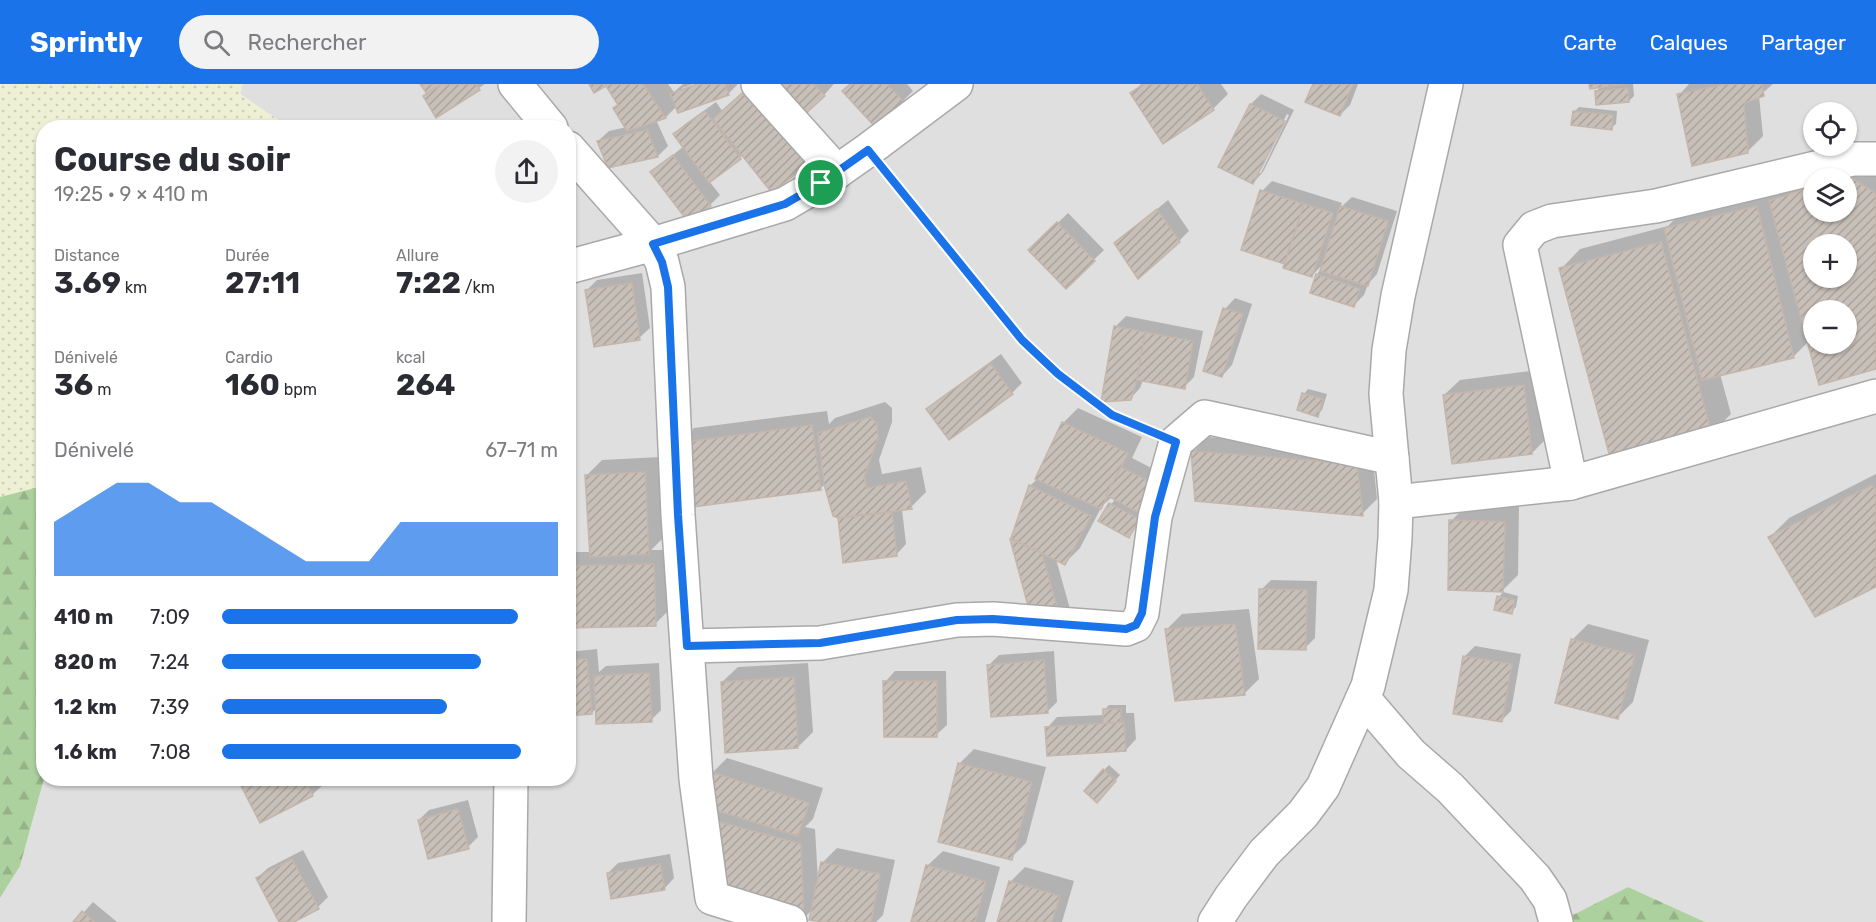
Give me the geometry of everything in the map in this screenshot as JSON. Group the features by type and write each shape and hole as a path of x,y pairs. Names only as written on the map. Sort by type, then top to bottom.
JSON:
{"street":[{"path":"515,84 544,120"},
{"path":"758,84 837,172"},
{"path":"576,265 785,204 837,172 956,84"},
{"path":"1215,922 1264,853 1303,814 1323,787 1368,686 1377,655 1391,590 1396,502 1386,394 1389,350 1398,296 1446,84"},
{"path":"576,157 653,244 662,262 668,287 678,515 696,779 712,910 790,922"},
{"path":"1571,483 1520,245 1534,228 1552,220 1656,206 1853,159 1876,159"},
{"path":"1396,502 1571,483 1876,396"},
{"path":"687,646 820,643 957,620 993,619 1126,629 1136,625 1142,613 1155,517 1176,442 1205,417 1392,458"},
{"path":"1363,698 1411,754 1450,788 1535,878 1550,900 1556,922"},
{"path":"509,922 511,786"}],"path":[{"path":"868,150 1022,340 1058,374 1112,415 1176,442"}],"shaded area":[{"path":"243,84 1876,84 1876,922 1705,922 1628,887 1559,922 0,922 0,898 20,866 42,786 576,786 576,120 279,120 240,94"}],"green space":[{"path":"0,84 243,84 240,94 279,120 36,120 36,489 0,497"},
{"path":"36,488 36,786 42,786 20,866 0,898 0,497"},
{"path":"1628,887 1705,922 1559,922"}],"building":[{"path":"420,84 441,84 427,94"},
{"path":"442,84 476,84 480,90 436,118 423,96"},
{"path":"589,84 643,84 666,118 627,131 613,108 618,105 606,86 594,93"},
{"path":"697,84 725,84 729,95 678,113 670,94"},
{"path":"774,84 813,84 825,96 804,115"},
{"path":"850,84 887,84 904,102 876,128 842,91"},
{"path":"1144,84 1197,84 1214,110 1163,144 1130,93"},
{"path":"1313,84 1353,84 1340,116 1305,102"},
{"path":"1589,84 1626,84 1590,89"},
{"path":"1726,84 1762,84 1764,96 1744,103 1748,153 1692,166 1677,94"},
{"path":"1628,88 1629,102 1596,105 1595,91"},
{"path":"742,93 808,164 772,193 713,119"},
{"path":"1250,104 1285,121 1253,184 1218,167"},
{"path":"705,111 741,159 709,183 673,134"},
{"path":"1573,111 1613,115 1612,130 1571,125"},
{"path":"647,130 658,157 608,168 597,141"},
{"path":"673,155 711,206 689,223 650,172"},
{"path":"1857,181 1875,193 1876,369 1819,385 1811,354 1857,354 1857,300 1803,300 1803,326 1769,201 1803,190 1803,222 1857,222"},
{"path":"1260,190 1304,204 1285,264 1241,250"},
{"path":"1304,204 1333,213 1312,277 1283,268"},
{"path":"1340,206 1388,221 1368,286 1320,271"},
{"path":"1757,206 1794,358 1702,380 1664,228"},
{"path":"1157,209 1180,242 1138,279 1114,243"},
{"path":"1057,222 1095,261 1066,289 1028,250"},
{"path":"1661,242 1712,435 1611,461 1559,268"},
{"path":"1316,274 1360,289 1354,307 1310,293"},
{"path":"632,283 640,340 594,347 585,290"},
{"path":"1223,308 1243,314 1222,377 1203,371"},
{"path":"1114,326 1145,332 1138,376 1131,400 1101,402"},
{"path":"1145,332 1193,341 1185,389 1137,380"},
{"path":"990,363 1013,394 949,440 926,409"},
{"path":"1524,385 1532,454 1452,464 1443,395"},
{"path":"1302,393 1323,399 1318,417 1297,410"},
{"path":"870,417 877,423 878,438 864,477 867,488 906,481 912,509 838,518 833,516 824,484 818,433"},
{"path":"1062,422 1128,453 1101,509 1035,479"},
{"path":"812,425 821,490 686,508 678,443"},
{"path":"1191,451 1357,464 1363,516 1195,501"},
{"path":"1121,467 1156,485 1141,514 1106,495"},
{"path":"645,472 649,554 590,557 585,475"},
{"path":"1029,485 1091,516 1065,565 1011,538"},
{"path":"1872,485 1876,491 1876,587 1815,617 1768,537"},
{"path":"1109,503 1139,519 1129,538 1098,521"},
{"path":"892,512 897,556 843,563 838,518"},
{"path":"1449,520 1505,522 1503,592 1448,590"},
{"path":"1010,539 1042,553 1061,621 1034,628"},
{"path":"654,564 656,626 576,628 576,566"},
{"path":"1259,589 1307,590 1306,650 1258,649"},
{"path":"1497,596 1515,600 1512,614 1494,610"},
{"path":"1235,624 1245,695 1175,701 1165,629"},
{"path":"1571,639 1635,655 1618,719 1555,703"},
{"path":"1463,656 1512,664 1502,722 1453,714"},
{"path":"587,659 592,714 576,715 576,660"},
{"path":"1044,660 1048,713 991,717 987,665"},
{"path":"649,673 652,722 596,724 594,676"},
{"path":"794,677 798,748 725,753 721,682"},
{"path":"883,681 937,681 937,737 884,737"},
{"path":"1103,709 1121,709 1121,722 1103,724"},
{"path":"1124,722 1126,751 1047,756 1045,727"},
{"path":"958,763 1032,782 1012,860 938,842"},
{"path":"1103,769 1116,781 1097,803 1084,791"},
{"path":"711,772 809,803 798,836 700,805"},
{"path":"241,786 309,786 313,796 260,823"},
{"path":"458,809 469,849 428,859 418,820"},
{"path":"709,819 801,844 804,920 715,896"},
{"path":"292,859 319,909 294,922 279,922 256,878"},
{"path":"821,862 880,874 871,922 809,920"},
{"path":"660,864 665,890 611,899 607,873"},
{"path":"926,865 986,882 975,922 911,922"},
{"path":"1009,881 1060,896 1052,922 997,922"},
{"path":"82,911 95,922 73,922"}],"route":[{"path":"868,150 1022,340 1058,374 1112,415 1176,442 1155,517 1142,613 1136,625 1126,629 993,619 957,620 820,643 687,646 678,515 668,287 662,262 653,244 785,204 821,183 868,150"}]}
